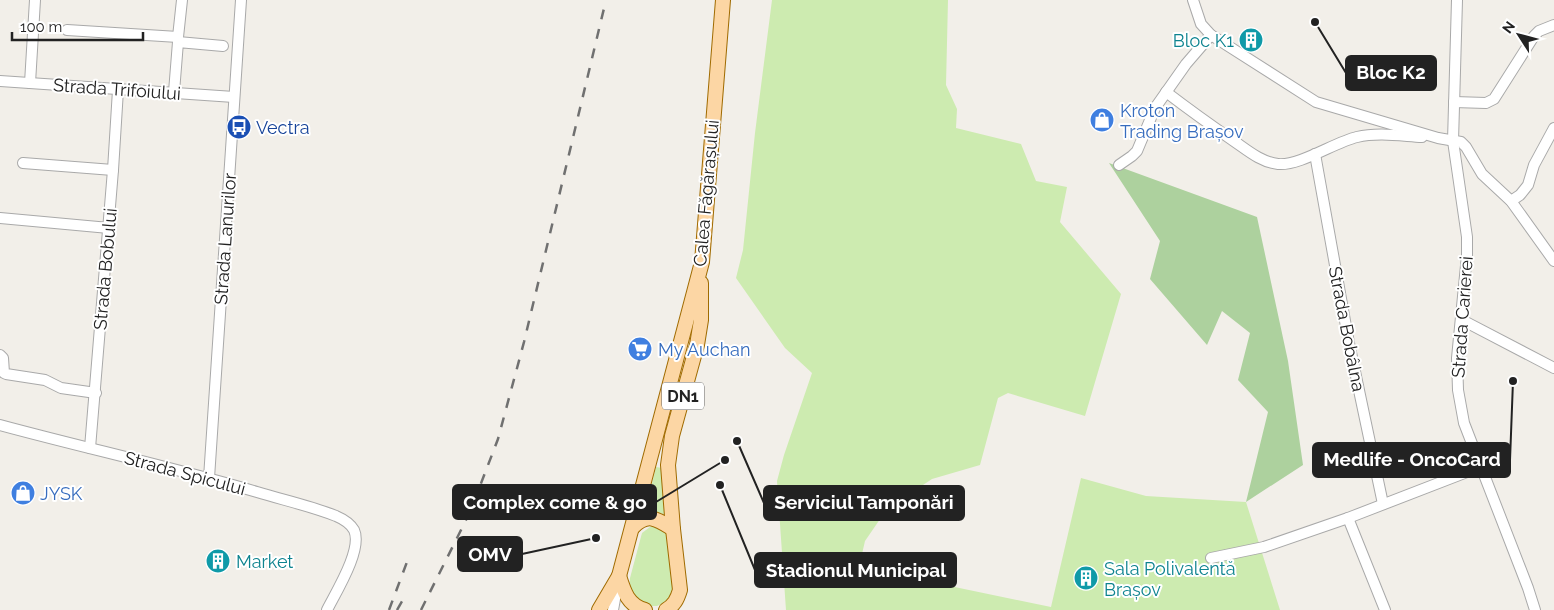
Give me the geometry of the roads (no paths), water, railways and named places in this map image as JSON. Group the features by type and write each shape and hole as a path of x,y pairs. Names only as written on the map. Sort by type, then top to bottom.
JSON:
{"main road":[{"name":"Calea Făgărașului","path":"599,610 619,576 702,262 723,0"},
{"name":"DN1","path":"671,608 678,598 680,590 668,480 669,450 700,328 702,262"},
{"path":"633,527 640,520 652,518 672,529"},
{"path":"619,576 628,598 639,608 645,610"}],"street":[{"path":"30,83 35,0"},
{"path":"174,92 182,0"},
{"name":"Strada Lanurilor","path":"210,478 241,0"},
{"path":"1193,0 1201,24 1211,35 1316,102 1438,138 1461,142 1482,174 1511,201 1554,261"},
{"name":"Strada Carierei","path":"1457,0 1453,141 1467,237 1467,270 1457,374 1460,406 1480,467 1535,610"},
{"path":"1454,102 1486,103 1494,99 1534,36 1539,31 1554,25"},
{"path":"67,30 223,46"},
{"path":"1119,164 1138,151 1151,116 1166,92 1186,64 1211,35"},
{"name":"Strada Trifoiului","path":"0,81 234,97"},
{"name":"Strada Bobului","path":"90,448 109,228 118,90"},
{"path":"1166,92 1252,154 1268,162 1280,164 1293,162 1346,140 1370,135 1438,138"},
{"path":"1511,201 1520,195 1528,185 1534,165 1554,128"},
{"name":"Strada Bobâlna","path":"1315,154 1348,343 1383,504"},
{"path":"23,163 113,170"},
{"path":"0,218 109,228"},
{"path":"1462,320 1554,368"},
{"path":"0,355 3,358 3,370 6,374 45,380 61,388 96,393"},
{"name":"Strada Spicului","path":"0,425 210,478 337,516 351,524 355,532 355,553 327,610"},
{"path":"1211,558 1264,547 1348,518 1480,467"},
{"path":"1348,518 1384,610"},
{"path":"613,610 619,576"}],"railway":[{"path":"421,610 470,512 498,439 524,342 606,0"},
{"path":"389,610 407,562"},
{"path":"397,610 405,596"}],"place":[{"name":"Bloc K2","path":"1315,22"},
{"name":"Bloc K1","path":"1251,40"},
{"name":"Kroton Trading Brașov","path":"1102,120"},
{"name":"Vectra","path":"239,127"},
{"name":"My Auchan","path":"640,349"},
{"name":"Medlife - OncoCard","path":"1513,381"},
{"name":"Serviciul Tamponări","path":"737,441"},
{"name":"Complex come & go","path":"725,460"},
{"name":"Stadionul Municipal","path":"720,485"},
{"name":"JYSK","path":"23,493"},
{"name":"OMV","path":"596,538"},
{"name":"Market","path":"218,561"},
{"name":"Sala Polivalentă Brașov","path":"1086,578"}]}
